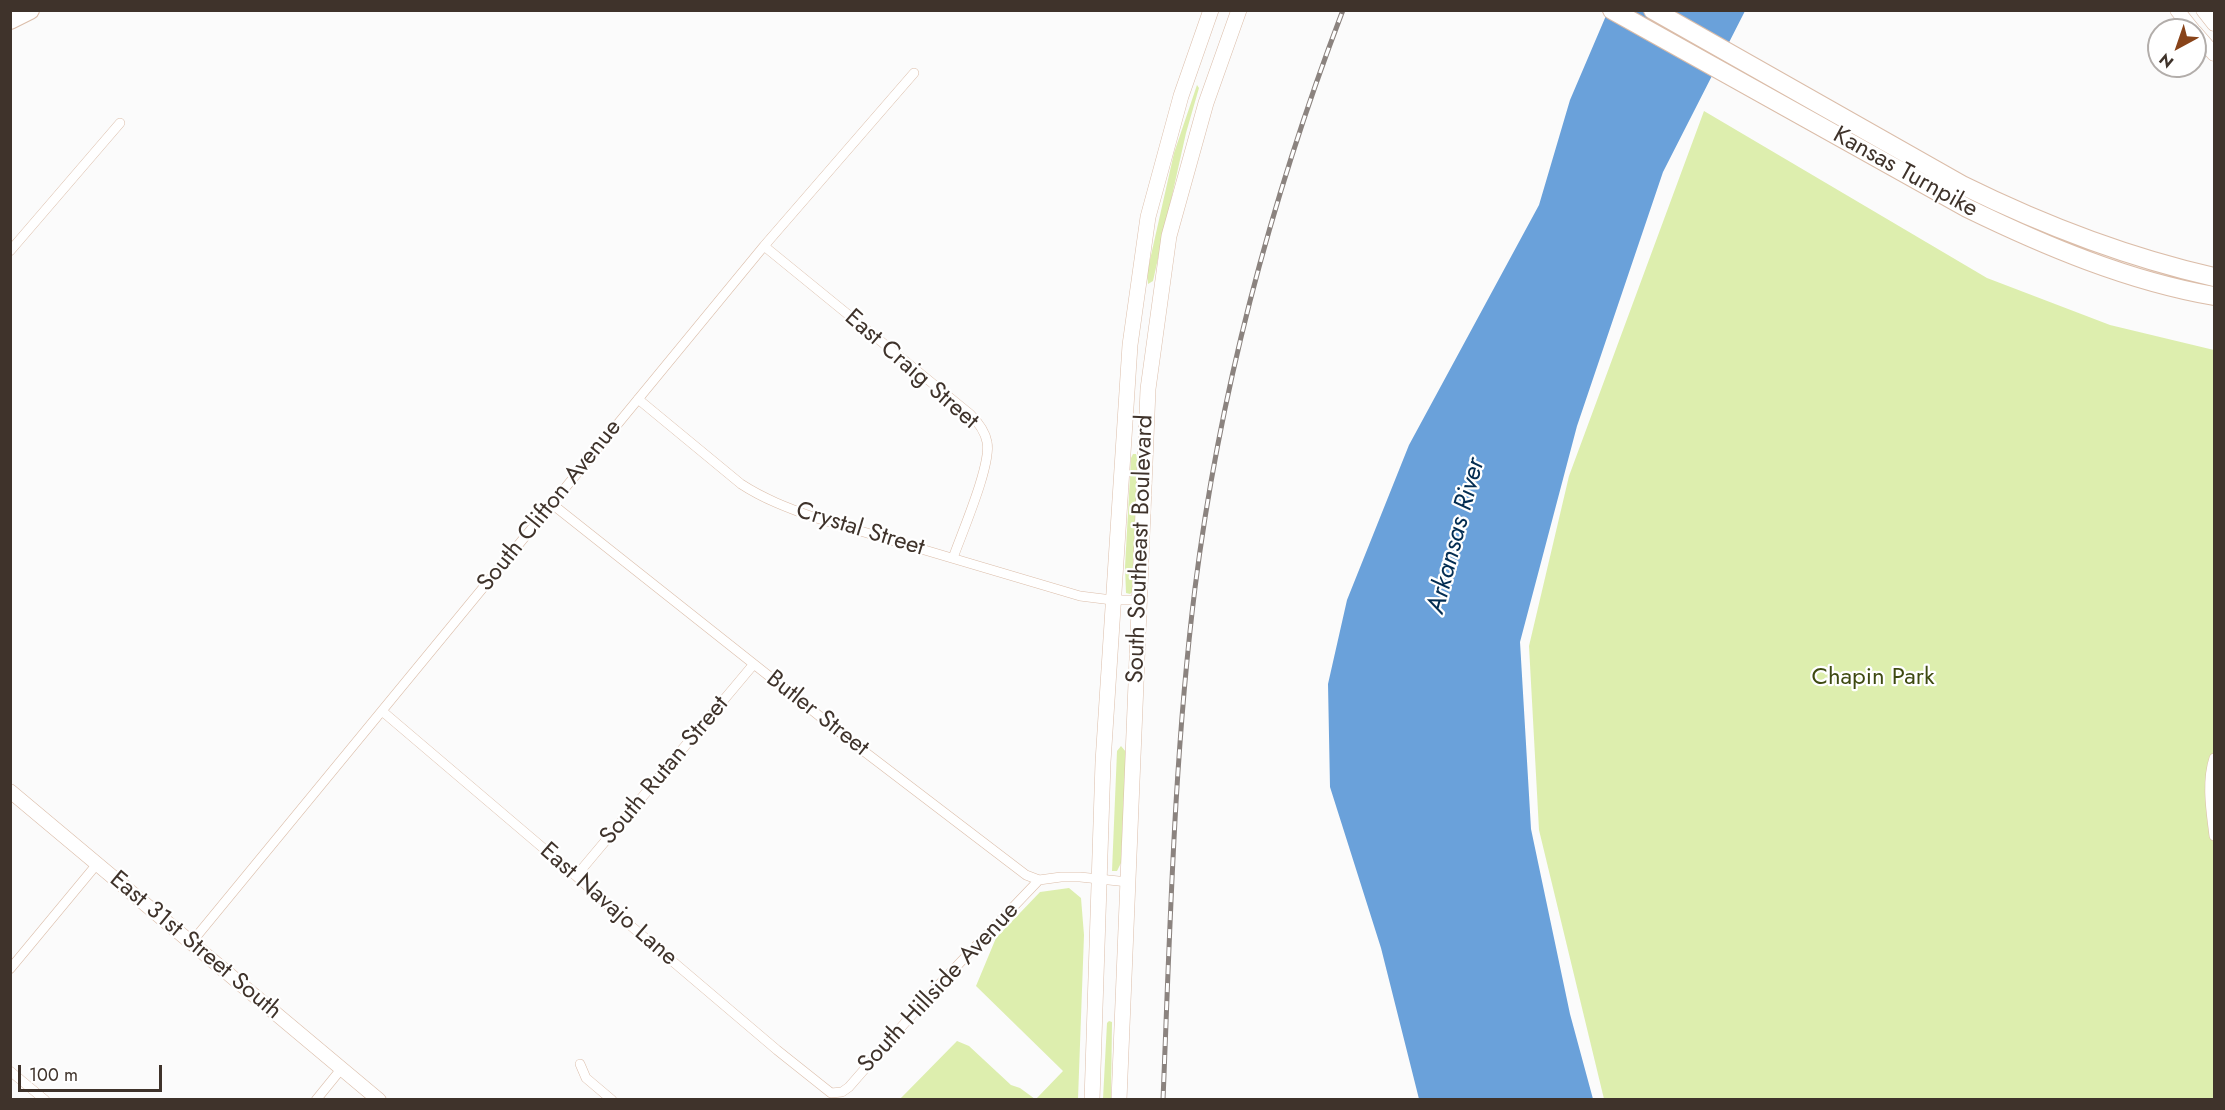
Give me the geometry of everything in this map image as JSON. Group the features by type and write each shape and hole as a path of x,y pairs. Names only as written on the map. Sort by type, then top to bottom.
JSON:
{"highway":[{"path":"10,20 30,10"},
{"name":"Kansas Turnpike","path":"1612,10 1967,208 2006,227 2104,266 2160,284 2214,296"},
{"name":"Kansas Turnpike","path":"1653,10 2001,205 2091,242 2175,268 2214,277"}],"main road":[{"name":"South Southeast Boulevard","path":"1092,1100 1103,762 1130,345 1148,217 1181,96 1211,10"},
{"name":"South Southeast Boulevard","path":"1119,1100 1148,389 1169,236 1206,103 1239,10"}],"street":[{"path":"2203,10 2214,24"},
{"name":"South Clifton Avenue","path":"191,943 764,246 914,73"},
{"path":"10,251 120,123"},
{"name":"East Craig Street","path":"764,246 970,414 979,424 987,442 987,453 980,481 953,558"},
{"name":"Crystal Street","path":"638,399 741,484 756,494 807,515 1080,596 1138,600"},
{"name":"Butler Street","path":"552,504 753,665 996,853 1026,875 1039,880"},
{"name":"South Rutan Street","path":"576,876 753,665"},
{"name":"East Navajo Lane","path":"381,711 818,1084 827,1091 837,1094"},
{"path":"2214,758 2211,768 2214,836"},
{"name":"East 31st Street South","path":"10,791 379,1100"},
{"path":"10,969 14,957 97,864"},
{"path":"1039,880 1061,877 1128,882"},
{"name":"South Hillside Avenue","path":"837,1094 855,1081 931,993 1039,880"},
{"path":"580,1064 586,1078 612,1100"},
{"path":"316,1100 342,1068"},
{"path":"10,1071 45,1100"}],"green space":[{"path":"1197,85 1199,88 1186,133 1153,281 1148,284 1147,273 1174,153"},
{"name":"Chapin Park","path":"1704,111 1987,278 2110,325 2214,350 2214,1099 1604,1099 1539,830 1529,646 1569,476"},
{"path":"1133,454 1136,454 1139,464 1133,591 1130,594 1126,593 1125,567"},
{"path":"1121,746 1126,752 1121,863 1117,871 1112,871 1117,751"},
{"path":"1069,888 1081,898 1084,935 1078,1099 1036,1099 1063,1071 976,986 996,938 1040,892"},
{"path":"1112,1022 1111,1099 1103,1099 1107,1023"},
{"path":"957,1041 969,1046 1011,1085 1020,1088 1035,1099 900,1099"}],"water":[{"name":"Arkansas River","path":"1608,11 1745,11 1663,172 1577,426 1520,642 1531,829 1570,1014 1593,1099 1419,1099 1381,948 1330,787 1328,684 1347,600 1409,445 1539,205 1570,100"}],"railway":[{"path":"1163,1100 1182,715 1195,588 1206,514 1234,367 1252,294 1293,151 1343,10"}]}
